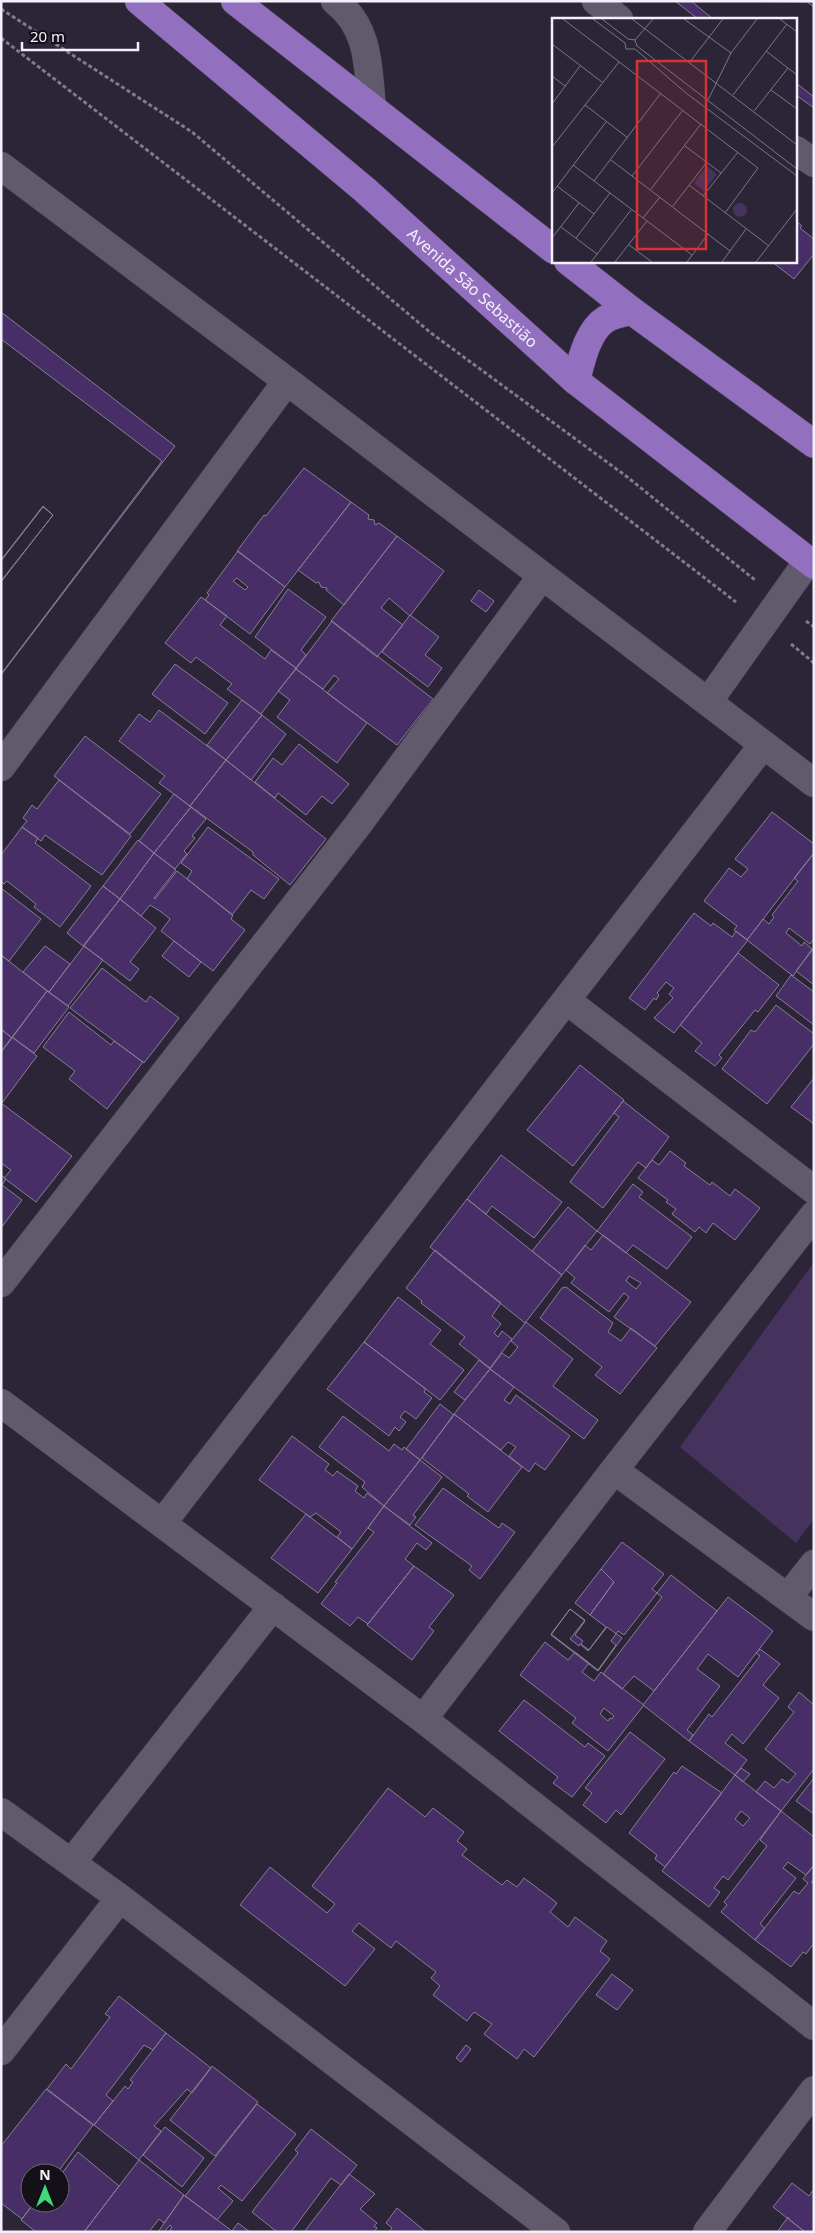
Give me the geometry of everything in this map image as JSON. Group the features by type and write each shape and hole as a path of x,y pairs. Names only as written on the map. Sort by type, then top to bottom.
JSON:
{"main road":[{"name":"Avenida São Sebastião","path":"139,1 366,190 576,381 811,563"},
{"path":"235,1 552,248"},
{"path":"569,262 632,311 814,444"},
{"path":"576,381 582,359 598,327 611,317 632,311"}],"street":[{"path":"335,1 344,8 358,26 367,53 372,108"},
{"path":"798,151 814,163"},
{"path":"1,166 287,381 814,783"},
{"path":"1,767 287,381"},
{"path":"708,702 780,600 811,563"},
{"path":"1,1283 357,826 542,576"},
{"path":"162,1522 763,745"},
{"path":"566,1000 814,1190"},
{"path":"423,1720 614,1470 814,1215"},
{"path":"1,1402 423,1720 814,2026"},
{"path":"614,1470 814,1617"},
{"path":"788,1597 814,1564"},
{"path":"72,1862 273,1606"},
{"path":"1,1812 120,1898 556,2232"},
{"path":"1,2051 120,1898"},
{"path":"707,2232 814,2090"}],"path":[{"path":"1,8 192,132 431,333 626,476 814,627"},
{"path":"1,38 814,662"}],"shaded area":[{"path":"814,1262 814,1519 796,1543 680,1447"}],"building":[{"path":"675,1 806,1 814,7 814,108 798,96 798,18 697,18"},
{"path":"691,1 814,2 814,97 798,85 798,18 712,18"},
{"path":"798,223 802,226 800,228 814,239 814,254 794,279 772,262 798,262"},
{"path":"1,312 175,446 1,675 1,581 53,515 43,506 1,560"},
{"path":"1,339 162,461 1,674 1,582 53,515 43,507 1,561"},
{"path":"304,468 351,502 285,587 237,551 264,515 266,516"},
{"path":"351,502 369,515 368,519 374,520 375,525 379,523 397,536 344,605 326,590 327,588 321,587 319,582 316,583 298,570"},
{"path":"397,536 444,571 410,616 389,598 381,608 403,625 377,657 331,621"},
{"path":"238,551 285,587 250,634 205,600 209,595 207,593","holes":["237,578 248,587 245,590 233,581"]},
{"path":"288,589 326,617 301,650 306,655 296,668 255,637"},
{"path":"479,590 494,601 486,612 471,601"},
{"path":"201,597 227,616 220,625 265,659 271,650 296,668 261,714 227,689 232,684 196,657 191,663 165,643"},
{"path":"410,615 439,637 425,655 442,668 428,687 382,652"},
{"path":"332,621 433,699 397,745 327,693 339,679 334,675 323,689 296,669"},
{"path":"175,664 228,703 205,734 152,694"},
{"path":"296,669 367,723 337,763 277,717 290,700 278,691"},
{"path":"242,700 262,715 226,760 207,745"},
{"path":"159,710 226,760 190,806 159,783 165,776 119,741 139,714 150,722"},
{"path":"262,715 286,734 251,780 226,760"},
{"path":"85,736 161,794 130,834 54,776"},
{"path":"299,744 349,784 332,804 322,796 306,815 278,793 275,798 255,782 273,758 282,765"},
{"path":"226,760 326,839 290,885 253,855 253,852 190,806"},
{"path":"59,780 131,836 102,875 45,835 41,841 22,827 27,821 23,818 32,805 37,809"},
{"path":"174,794 191,807 154,853 139,841"},
{"path":"191,807 206,819 192,836 195,838 184,851 187,854 175,869 154,853"},
{"path":"772,812 814,844 814,853 747,940 734,930 737,926 704,901 729,868 741,877 748,869 735,859"},
{"path":"22,827 38,838 35,843 91,886 60,927 34,907 36,904 7,881 4,884 1,881 1,855"},
{"path":"208,827 279,879 264,899 251,890 232,915 187,879 192,871 181,863"},
{"path":"138,840 154,853 120,899 103,886"},
{"path":"154,853 176,870 155,899 177,871 233,915 231,919 245,930 213,971 161,931 170,919 160,911 150,905 141,916 120,899"},
{"path":"814,853 814,939 810,944 789,928 786,933 802,946 804,942 812,949 793,976 747,940 763,919 769,924 774,917 772,915 798,881 794,878"},
{"path":"103,886 120,899 83,946 67,933"},
{"path":"1,888 41,919 9,961 1,955"},
{"path":"120,899 156,928 130,962 139,969 130,981 84,946"},
{"path":"694,913 711,926 713,923 732,937 736,931 748,940 674,1033 654,1018 673,998 669,994 674,988 666,982 657,993 659,995 656,1000 654,998 645,1010 629,998"},
{"path":"174,941 201,962 189,977 162,956"},
{"path":"45,946 70,964 49,992 23,972"},
{"path":"84,946 103,960 68,1006 49,992"},
{"path":"814,948 814,985 796,971"},
{"path":"738,953 779,985 758,1012 755,1010 719,1055 722,1058 715,1066 695,1051 702,1043 680,1025"},
{"path":"1,955 47,991 12,1038 1,1029"},
{"path":"102,968 146,1002 150,996 179,1018 144,1063 70,1008"},
{"path":"791,975 814,992 814,1025 776,996"},
{"path":"47,991 69,1007 34,1053 12,1037"},
{"path":"776,1005 814,1034 814,1044 767,1104 722,1069 751,1030 755,1032"},
{"path":"69,1012 111,1045 114,1041 143,1062 107,1109 69,1079 75,1071 43,1047"},
{"path":"1,1029 12,1038 1,1052"},
{"path":"12,1037 37,1056 2,1103 1,1052"},
{"path":"580,1065 624,1100 573,1166 527,1130"},
{"path":"814,1078 814,1124 791,1107"},
{"path":"623,1101 669,1137 646,1168 638,1162 603,1208 570,1182 619,1117 614,1113"},
{"path":"1,1103 72,1156 36,1202 4,1178 11,1170 1,1163"},
{"path":"670,1151 686,1163 684,1166 710,1185 712,1182 730,1196 735,1189 760,1208 735,1240 713,1223 706,1233 699,1227 695,1232 672,1214 676,1209 666,1202 668,1200 638,1178 652,1160 659,1165"},
{"path":"501,1155 562,1202 534,1238 492,1206 486,1214 467,1199"},
{"path":"1,1175 6,1179 2,1185 22,1200 1,1228"},
{"path":"633,1184 643,1192 639,1197 692,1237 667,1269 633,1245 626,1253 597,1231"},
{"path":"467,1199 562,1275 525,1323 430,1247"},
{"path":"568,1207 597,1231 562,1275 532,1251"},
{"path":"603,1235 691,1302 655,1346 614,1317 629,1297 624,1293 609,1312 571,1283 575,1278 566,1270 585,1245 591,1250","holes":["629,1276 641,1283 636,1289 626,1281"]},
{"path":"435,1250 501,1303 492,1316 501,1324 494,1333 498,1337 502,1331 512,1339 490,1368 459,1344 465,1337 421,1303 422,1301 406,1288"},
{"path":"566,1287 613,1323 608,1332 621,1341 631,1328 657,1348 620,1394 595,1375 602,1367 540,1318 562,1288"},
{"path":"398,1297 441,1330 430,1344 464,1370 440,1400 364,1342"},
{"path":"526,1322 573,1359 553,1386 598,1420 584,1439 490,1369 502,1353 509,1358 518,1347 511,1341"},
{"path":"364,1342 426,1389 424,1392 432,1398 416,1419 405,1411 400,1417 406,1422 399,1431 395,1427 389,1436 327,1389"},
{"path":"479,1360 490,1369 465,1400 454,1392"},
{"path":"490,1369 514,1387 504,1400 510,1404 516,1395 570,1436 545,1470 535,1463 529,1472 509,1456 516,1447 508,1442 501,1450 454,1414"},
{"path":"440,1404 454,1415 420,1460 406,1449"},
{"path":"454,1414 522,1467 488,1512 467,1496 469,1494 422,1458"},
{"path":"343,1416 389,1451 394,1444 402,1450 404,1447 420,1460 384,1506 362,1487 365,1482 319,1447"},
{"path":"292,1436 329,1464 325,1470 333,1476 337,1471 358,1486 355,1491 364,1498 367,1493 384,1506 352,1549 337,1537 341,1532 316,1513 310,1517 259,1480"},
{"path":"420,1460 442,1477 413,1515 416,1517 410,1525 384,1506"},
{"path":"443,1488 499,1528 502,1523 515,1532 480,1579 469,1570 472,1566 415,1525"},
{"path":"384,1506 432,1543 426,1550 417,1543 405,1559 414,1566 368,1624 358,1617 350,1626 321,1604 337,1583 335,1582 374,1532 368,1528"},
{"path":"306,1514 352,1549 318,1593 271,1558"},
{"path":"622,1542 664,1574 652,1589 657,1593 624,1635 618,1631 611,1641 616,1645 598,1670 551,1634 570,1609 585,1620 570,1639 588,1651 606,1627 590,1615 614,1582 601,1569"},
{"path":"414,1566 454,1595 429,1627 434,1631 412,1660 367,1625"},
{"path":"601,1569 614,1582 590,1615 575,1603"},
{"path":"671,1575 717,1611 654,1691 634,1676 622,1689 603,1674 662,1597 657,1593"},
{"path":"728,1597 773,1631 738,1677 708,1654 697,1669 720,1686 687,1730 693,1735 689,1741 643,1705"},
{"path":"570,1609 585,1621 575,1635 583,1641 581,1644 589,1650 607,1627 622,1638 598,1671 551,1635"},
{"path":"545,1642 568,1660 575,1652 589,1663 582,1672 594,1681 601,1672 644,1705 608,1751 572,1723 576,1718 520,1675","holes":["604,1708 614,1716 608,1721 600,1714"]},
{"path":"760,1649 780,1664 763,1685 779,1698 743,1744 732,1734 725,1743 747,1760 735,1775 689,1741 709,1714 712,1717 760,1656 756,1653"},
{"path":"799,1692 814,1705 814,1769 781,1811 756,1792 765,1781 774,1788 782,1779 788,1783 796,1774 765,1749 794,1712 788,1707"},
{"path":"524,1700 585,1747 588,1743 605,1756 572,1797 553,1783 558,1777 499,1731"},
{"path":"630,1732 665,1759 621,1815 616,1810 606,1823 583,1805 592,1793 585,1788"},
{"path":"682,1766 722,1793 665,1867 655,1859 657,1855 629,1833 674,1772 676,1774"},
{"path":"741,1768 750,1774 743,1782 735,1775"},
{"path":"735,1775 781,1811 728,1880 723,1876 714,1888 720,1892 709,1907 662,1871","holes":["741,1811 750,1818 743,1826 735,1819"]},
{"path":"814,1778 814,1814 796,1801"},
{"path":"388,1788 425,1817 433,1808 464,1832 457,1841 467,1849 462,1855 502,1885 507,1880 517,1887 524,1878 557,1903 550,1912 568,1927 575,1917 607,1941 600,1951 610,1959 534,2057 524,2049 517,2059 484,2034 492,2024 474,2012 467,2021 433,1995 440,1986 431,1978 436,1972 396,1941 391,1948 359,1923 352,1931 375,1949 345,1986 240,1905 270,1867 327,1913 335,1904 312,1886"},
{"path":"781,1811 814,1837 814,1865 806,1875 788,1862 783,1868 796,1878 760,1924 765,1928 755,1940 721,1912 727,1905 724,1902 767,1846 760,1840"},
{"path":"814,1865 814,1879 811,1882 814,1884 814,1943 806,1954 803,1952 791,1967 755,1940 794,1891 799,1894 808,1883 803,1879"},
{"path":"612,1974 633,1990 617,2010 596,1995"},
{"path":"119,1996 166,2033 153,2050 144,2045 106,2095 113,2101 94,2125 47,2089 66,2064 71,2069 110,2017 105,2014"},
{"path":"166,2033 211,2068 192,2093 187,2089 154,2126 161,2131 139,2160 94,2125 125,2086 128,2089 133,2082 130,2080"},
{"path":"466,2045 471,2049 461,2062 456,2058"},
{"path":"212,2066 258,2102 215,2156 170,2120"},
{"path":"46,2089 93,2125 64,2163 20,2163 20,2213 26,2213 22,2219 1,2203 1,2146"},
{"path":"257,2104 296,2134 242,2201 221,2185 218,2188 233,2201 217,2220 185,2196"},
{"path":"165,2127 204,2158 182,2187 143,2155"},
{"path":"311,2129 357,2165 341,2185 331,2178 291,2232 277,2232 252,2212 298,2153 295,2150"},
{"path":"78,2152 119,2186 84,2232 36,2232 21,2220 26,2213 70,2213 70,2163"},
{"path":"139,2160 184,2195 164,2223 159,2219 149,2232 84,2232"},
{"path":"349,2174 375,2194 360,2209 377,2223 374,2226 377,2228 374,2232 304,2232"},
{"path":"792,2183 809,2196 814,2189 814,2232 805,2232 773,2207"},
{"path":"184,2195 232,2231 169,2232 172,2227 170,2225 164,2232 158,2232"},
{"path":"397,2208 426,2232 389,2232 392,2228 386,2223"},
{"path":"788,2217 790,2220 805,2232 777,2232"},
{"path":"238,2223 250,2232 232,2231"}]}
